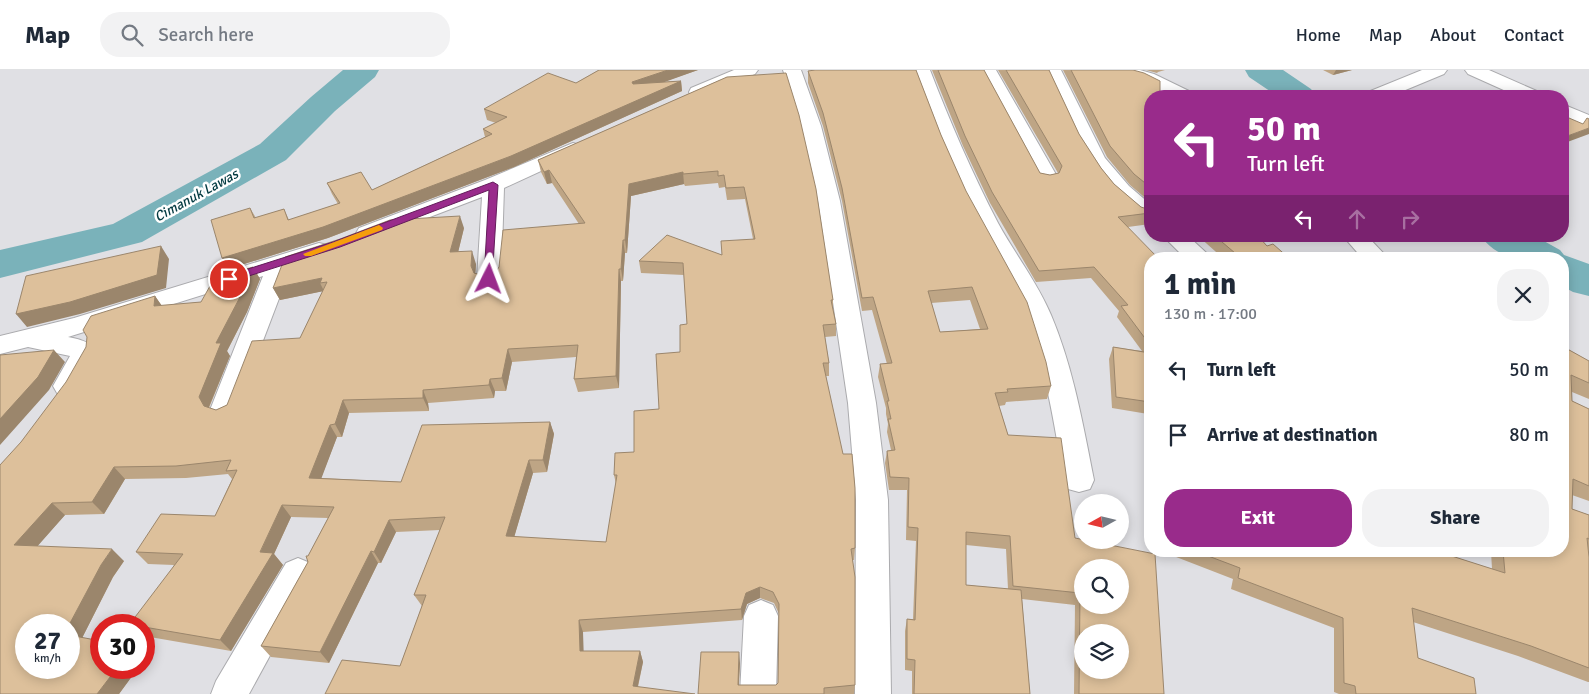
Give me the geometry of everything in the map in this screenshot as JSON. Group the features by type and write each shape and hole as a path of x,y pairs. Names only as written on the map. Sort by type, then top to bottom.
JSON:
{"street":[{"path":"677,101 749,70"},
{"path":"792,70 811,126 829,201 862,403 872,500 873,694"},
{"path":"921,70 942,128 962,171 989,228 1028,293 1050,347 1064,398 1079,480"},
{"path":"987,70 1047,178"},
{"path":"1052,70 1096,160 1121,191 1144,210"},
{"path":"1121,70 1148,78 1172,90"},
{"path":"1390,90 1438,70"},
{"path":"1474,70 1519,90"},
{"path":"1569,113 1589,122"},
{"path":"0,345 27,340 78,326 341,243 493,185 590,142"},
{"path":"489,279 493,185"},
{"path":"1181,242 1193,252"},
{"path":"1360,242 1370,252"},
{"path":"224,410 280,262"},
{"path":"27,340 79,348 83,351 82,358 54,405"},
{"path":"229,694 298,573"},
{"path":"758,694 761,616"}],"building":[{"path":"599,70 668,70 632,82 633,84 681,81 511,156 323,227 222,258 211,220 250,208 254,218 284,209 288,220 340,203 327,183 361,172 372,190 492,134 483,129 507,117 484,109 548,73 576,83"},
{"path":"916,70 941,135 966,191 1027,302 1046,362 1051,386 1007,389 1008,392 995,393 1008,435 1061,438 1074,531 1074,549 1129,549 1144,552 1144,557 1155,557 1164,694 1079,694 1079,679 1129,679 1129,624 1080,624 1080,614 1129,614 1129,559 1074,559 1074,592 1013,586 1010,536 966,532 966,585 1021,590 1030,694 914,694 915,660 907,659 907,619 915,620 918,528 908,527 909,478 890,477 887,451 895,450 888,419 891,419 887,401 889,401 880,364 892,363 873,297 862,298 842,188 823,113 808,71","holes":["972,287 988,329 940,332 928,291"]},
{"path":"938,70 984,70 1040,173 1050,175 1059,173 1062,166 1006,70 1049,70 1079,134 1101,168 1114,184 1144,208 1144,214 1118,217 1152,252 1144,252 1144,337 1121,306 1128,305 1094,267 1039,271 992,192 965,136"},
{"path":"1071,70 1133,70 1160,81 1160,90 1144,90 1144,182 1134,174 1110,146"},
{"path":"786,73 799,115 816,189 833,300 831,300 836,324 823,325 829,363 823,363 843,454 852,454 855,488 855,548 851,549 855,577 855,685 824,688 824,694 698,694 701,652 739,652 738,685 776,685 778,683 779,604 773,592 760,587 746,593 741,609 579,620 580,651 640,651 633,686 695,694 325,694 342,660 400,666 426,595 414,595 445,517 389,520 374,552 371,551 320,652 261,646 308,562 306,556 308,556 334,507 282,505 260,552 273,553 220,640 155,629 155,614 137,614 183,554 136,552 161,514 215,516 237,470 226,471 231,460 176,466 114,467 92,502 52,503 14,545 112,549 101,565 75,614 15,614 15,679 80,679 80,637 90,639 90,679 109,679 97,694 0,694 0,465 21,442 66,382 86,347 87,337 83,330 91,316 155,296 154,306 201,302 210,286 229,284 226,275 253,267 216,343 221,343 199,397 204,406 216,410 227,405 252,341 300,338 327,282 320,283 322,278 273,288 285,257 390,220 460,216 450,252 472,251 471,266 474,273 484,276 495,273 499,267 503,230 585,223 549,170 544,172 538,160 727,77","holes":["718,171 718,176 724,175 726,188 744,187 755,239 721,241 722,255 667,235 639,261 683,263 687,324 680,325 680,352 656,354 659,409 634,411 634,452 615,453 614,475 617,475 606,542 506,536 529,460 543,460 550,422 422,425 401,482 309,478 330,425 335,424 343,400 423,398 423,390 489,385 490,379 502,378 508,349 578,345 574,379 616,376 619,269 621,269 623,240 625,240 629,184 683,172 683,174"]},
{"path":"1569,118 1583,124 1587,118 1589,119 1589,128 1569,135"},
{"path":"1222,242 1263,242 1267,246 1273,244 1282,252 1234,252"},
{"path":"161,246 157,275 70,302 16,314 26,276"},
{"path":"1113,347 1144,352 1144,401 1116,397"},
{"path":"54,350 38,377 0,419 0,355"},
{"path":"1569,350 1589,361 1589,383 1571,375 1572,401 1589,409 1589,486 1573,479 1572,509 1589,515 1589,539 1587,538 1589,557 1589,668 1531,646 1412,608 1418,658 1474,678 1476,694 1356,694 1355,686 1344,683 1343,618 1238,578 1240,568 1211,557 1455,557 1505,573 1504,557 1569,557"}],"waterway":[{"name":"Cimanuk Lawas","path":"0,264 127,233 273,152 323,104 363,70"},
{"name":"Cimanuk Lawas","path":"1261,70 1290,90"},
{"name":"Cimanuk Lawas","path":"1513,242 1532,252"},
{"name":"Cimanuk Lawas","path":"1569,272 1589,282"}],"slow traffic":[{"path":"308,254 379,228"}],"route":[{"path":"229,279 337,244 493,185 489,279"}]}
